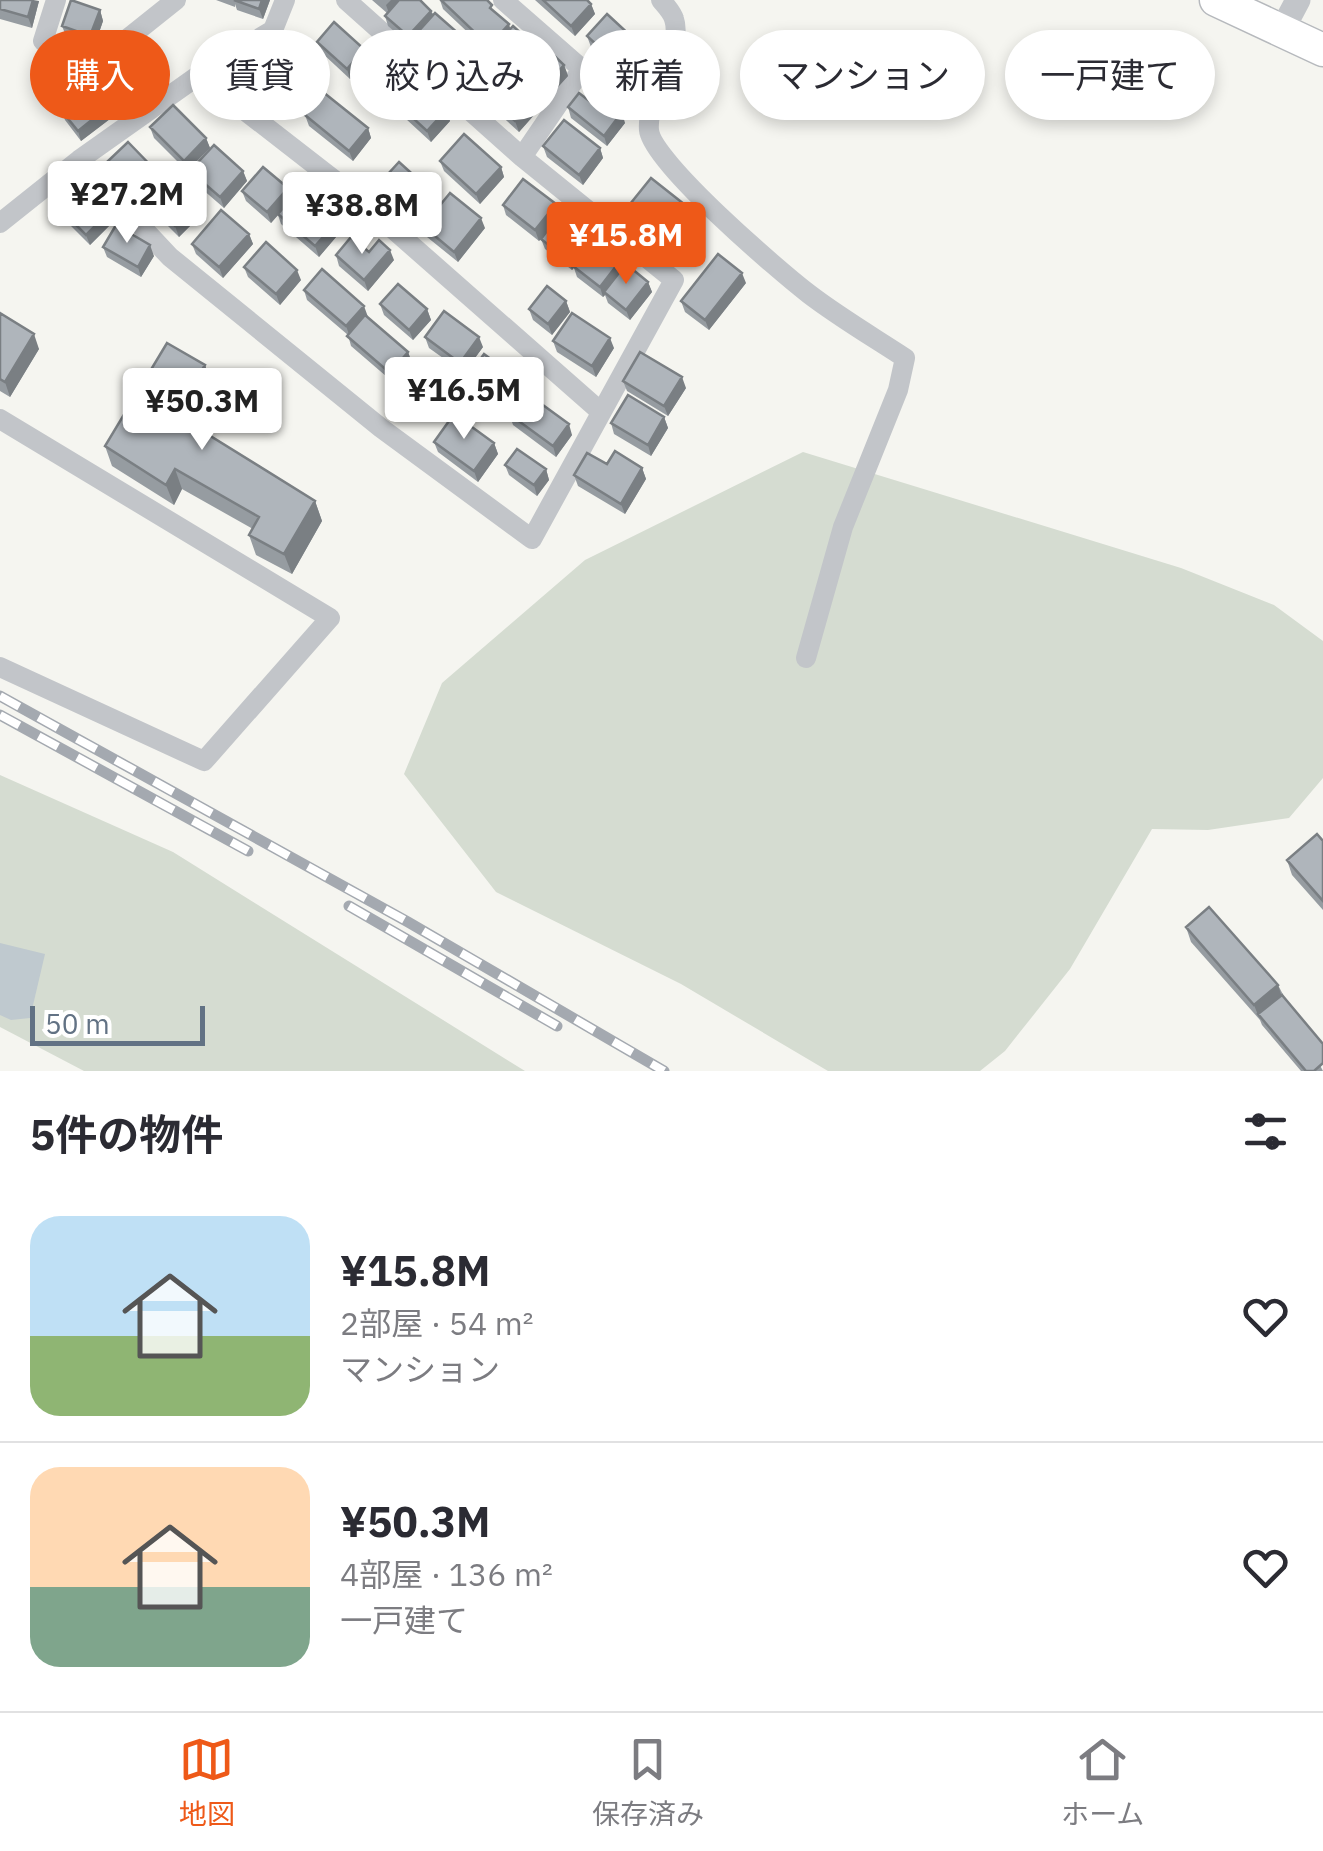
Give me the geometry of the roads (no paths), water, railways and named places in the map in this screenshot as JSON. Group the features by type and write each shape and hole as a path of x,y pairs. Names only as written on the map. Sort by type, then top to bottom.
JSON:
{"highway":[{"path":"1216,0 1323,50"}],"street":[{"path":"46,30 56,0"},
{"path":"138,30 176,0"},
{"path":"273,30 285,0"},
{"path":"80,160 170,257 381,428 532,539 674,280 522,157 346,0"},
{"path":"503,0 582,69 522,157"},
{"path":"661,0 674,17 675,28 669,60 652,104 648,126 651,142 685,182 809,294 906,358 898,390 843,527 806,658"},
{"path":"1281,32 1298,0"},
{"path":"0,223 136,120"},
{"path":"257,120 360,200 601,412"},
{"path":"0,419 330,618 204,762 0,667"}],"railway":[{"path":"0,696 408,922 664,1071"},
{"path":"0,715 248,851"},
{"path":"349,906 557,1026"}]}
